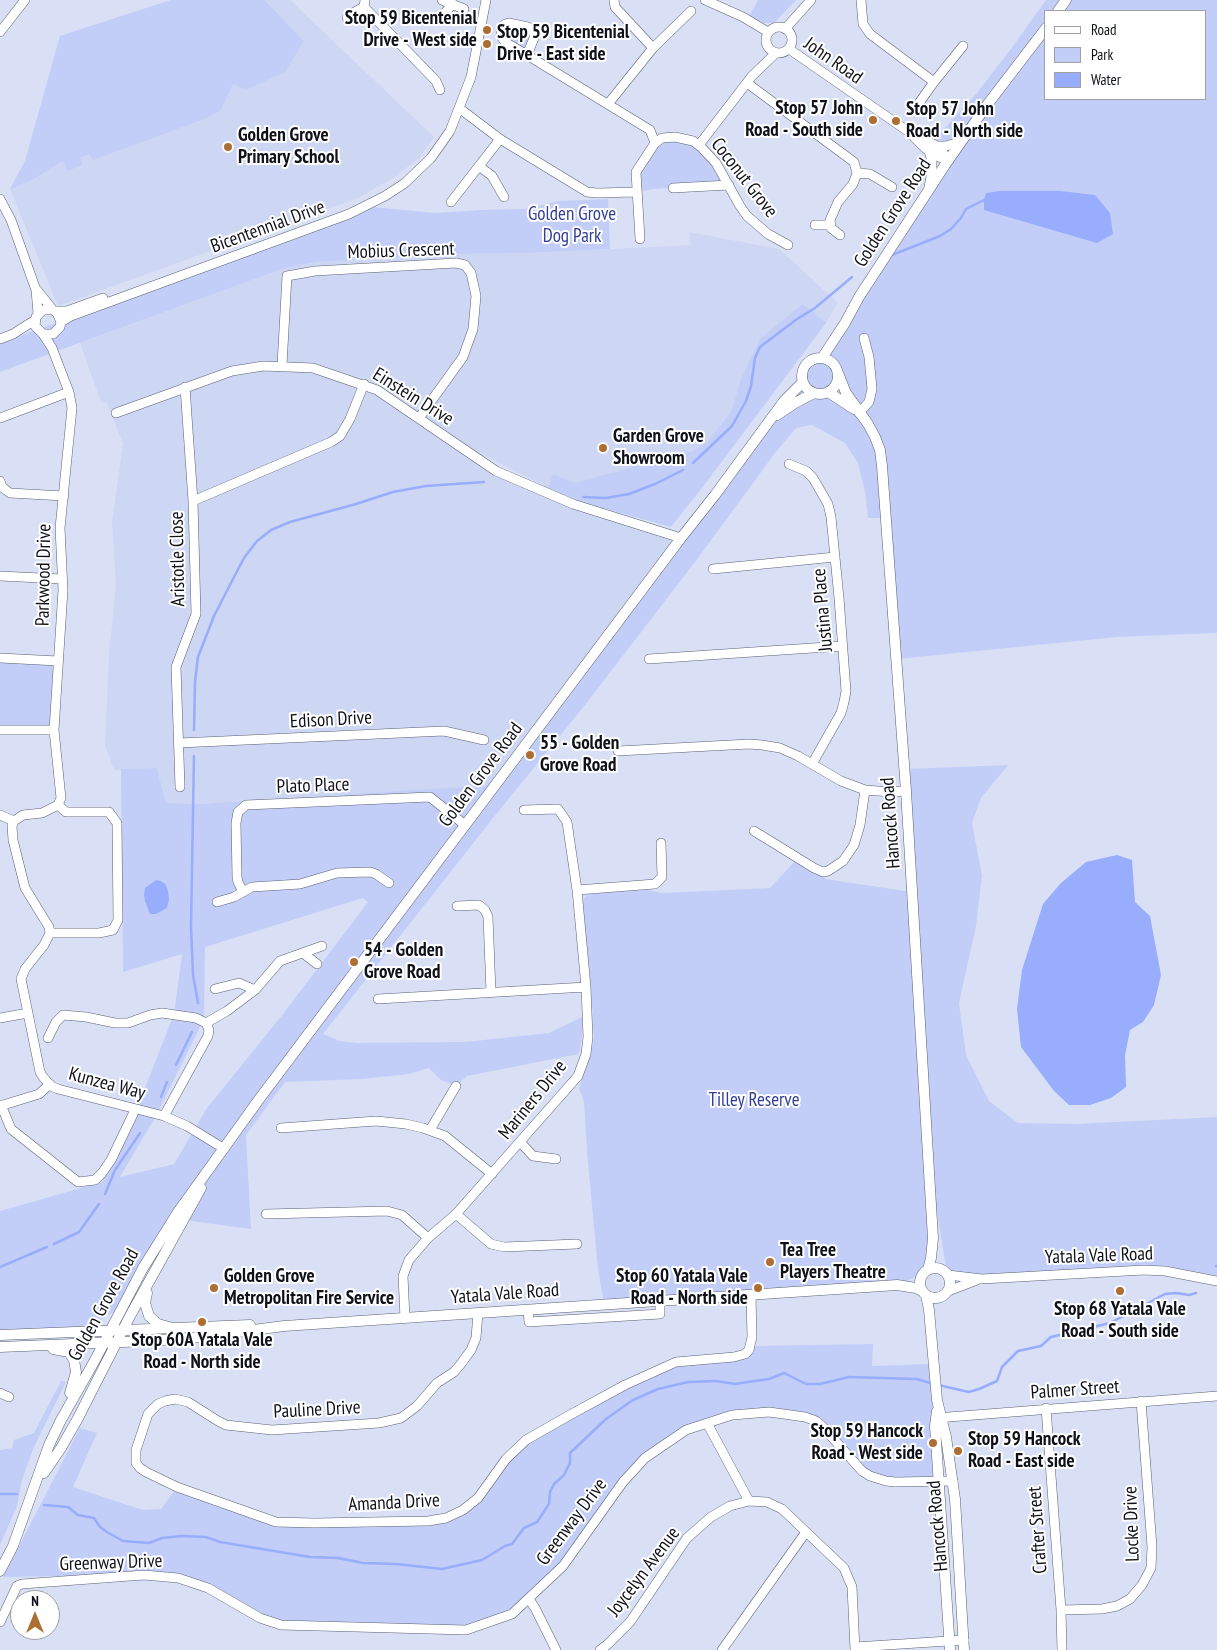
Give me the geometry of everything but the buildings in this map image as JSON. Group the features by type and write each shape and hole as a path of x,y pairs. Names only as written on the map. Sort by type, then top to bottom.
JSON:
{"main road":[{"name":"Golden Grove Road","path":"822,358 928,190 962,140 1044,31"},
{"name":"Golden Grove Road","path":"836,370 835,352 845,323"},
{"path":"822,358 827,359 836,370 836,384 828,392 814,393 803,382 803,370 810,361 822,358"},
{"name":"Hancock Road","path":"836,370 846,393 875,437 880,450 882,466 906,791 934,1238 931,1258 925,1272"},
{"name":"Golden Grove Road","path":"0,1571 13,1546 49,1445 61,1420 143,1268 165,1233 221,1151 680,538 784,401 803,382"},
{"name":"Hancock Road","path":"828,392 859,413"},
{"name":"Golden Grove Road","path":"772,419 814,393"},
{"name":"Golden Grove Road","path":"36,1484 61,1448 122,1331 221,1151"},
{"name":"Hancock Road","path":"934,1238 945,1272"},
{"path":"936,1268 945,1272 950,1282 944,1294 933,1298 924,1293 920,1281 925,1272 936,1268"},
{"name":"Yatala Vale Road","path":"897,1285 925,1272"},
{"path":"151,1280 145,1303 147,1312 158,1324 176,1328"},
{"name":"Yatala Vale Road","path":"1,1347 168,1340 272,1329 284,1326 897,1285 916,1288 924,1293"},
{"name":"Hancock Road","path":"924,1293 933,1348 939,1417 955,1499 964,1645"},
{"name":"Hancock Road","path":"933,1348 936,1339 936,1311 944,1294"},
{"path":"0,1335 269,1324 284,1326"},
{"path":"107,1361 120,1350 168,1340"},
{"path":"1,1347 62,1350 71,1354 76,1365 76,1372 61,1420"},
{"name":"Hancock Road","path":"939,1417 939,1482 949,1646"}],"street":[{"path":"0,32 25,0"},
{"path":"442,0 464,9"},
{"path":"614,0 614,6 653,48"},
{"path":"705,0 743,17 768,32"},
{"path":"785,29 811,0"},
{"path":"861,0 863,24 870,34 934,82"},
{"name":"Bicentennial Drive","path":"61,322 79,313 349,214 380,199 405,182 430,158 450,131 471,77 485,1"},
{"path":"347,18 365,4 436,81 440,90"},
{"path":"440,18 453,4"},
{"path":"608,104 653,48 691,11"},
{"path":"779,27 788,31 792,41 789,49 779,54 772,50 765,41 768,32 779,27"},
{"path":"919,103 963,46"},
{"name":"John Road","path":"789,49 909,132 920,145 933,149 949,160"},
{"path":"699,146 772,50"},
{"path":"527,55 650,130 654,143 636,172 640,239"},
{"path":"749,80 854,162 857,173 853,184 838,202 830,220 831,228 840,236"},
{"path":"458,108 500,138 587,192 637,192"},
{"name":"Bicentennial Drive","path":"54,310 64,312 76,308 367,200 390,186 414,167 429,152 454,118"},
{"name":"Coconut Grove","path":"654,143 662,138 675,137 693,141 716,163 747,216 768,234 788,245"},
{"path":"451,202 500,138"},
{"path":"928,190 932,171 933,149 962,140"},
{"path":"479,166 492,176 504,196"},
{"path":"857,173 870,174 892,187"},
{"path":"673,188 729,185"},
{"path":"0,200 11,220 36,290 37,316 35,326 40,333"},
{"path":"815,225 830,224"},
{"name":"Mobius Crescent","path":"282,365 287,276 315,271 456,263 465,265 471,274 476,296 473,329 463,357 419,418"},
{"path":"13,334 53,334 60,327 60,317 36,290"},
{"path":"0,339 13,334 43,310 54,310"},
{"name":"Parkwood Drive","path":"40,333 52,348 69,392 72,408 60,528 63,590 54,730 61,798 58,805"},
{"name":"Parkwood Drive","path":"52,348 53,334"},
{"path":"859,413 868,402 872,389 869,357 864,338"},
{"name":"Einstein Drive","path":"116,413 232,371 282,365 314,368 377,390 496,470 573,504 680,538"},
{"path":"193,501 331,442 340,436 350,419 364,384"},
{"name":"Aristotle Close","path":"180,787 176,666 196,614 193,501 185,387"},
{"path":"0,418 69,392"},
{"name":"Justina Place","path":"789,464 806,471 813,478 828,504 835,557 846,692 841,713 812,764"},
{"path":"0,482 2,487 10,493 64,496"},
{"path":"713,569 835,557"},
{"path":"0,576 61,579"},
{"path":"649,659 842,646"},
{"path":"0,658 58,661"},
{"path":"0,730 54,730"},
{"name":"Edison Drive","path":"179,743 444,731 484,740"},
{"path":"618,751 748,744 780,748 842,781 864,790 906,791"},
{"path":"754,830 823,872 842,861 854,845 861,820 864,790"},
{"name":"Plato Place","path":"243,892 237,880 236,823 238,812 246,805 430,798 465,825"},
{"path":"58,805 66,812 110,812 117,824 118,920 113,930 50,933 49,927 25,888 13,840 12,826 14,821 23,816 42,813 58,805"},
{"name":"Mariners Drive","path":"405,1318 404,1276 406,1267 415,1251 456,1214 521,1142 578,1076 586,1054 588,1037 586,987 577,890 567,822 558,809 524,810"},
{"path":"0,815 14,821"},
{"path":"577,890 655,884 662,877 661,843"},
{"path":"217,902 234,897 252,887 300,884 339,873 370,872 389,883"},
{"path":"457,906 479,906 485,910 488,917 491,992"},
{"name":"Kunzea Way","path":"50,933 44,945 25,969 22,979 40,1072 50,1084 58,1089 164,1116 187,1126 221,1151"},
{"path":"206,1022 227,1011 255,990 280,960 322,946"},
{"path":"303,953 317,964"},
{"path":"215,990 239,983 255,990"},
{"path":"378,999 586,987"},
{"path":"0,1018 28,1013"},
{"path":"48,1038 56,1022 63,1015 122,1023 162,1013 196,1018 206,1022 209,1030 208,1036 164,1116"},
{"path":"50,1084 38,1094 1,1106 11,1129 78,1182 95,1180 102,1173 111,1160 135,1110"},
{"path":"430,1130 456,1086"},
{"path":"281,1128 376,1121 406,1124 446,1136 492,1174"},
{"path":"521,1142 533,1156 556,1159"},
{"path":"266,1214 387,1211 402,1216 428,1238"},
{"path":"456,1214 491,1244 504,1247 577,1244"},
{"name":"Yatala Vale Road","path":"945,1272 982,1279 1144,1270 1164,1271 1217,1281"},
{"name":"Yatala Vale Road","path":"944,1294 982,1279"},
{"name":"Amanda Drive","path":"136,1450 136,1463 146,1472 177,1487 276,1522 420,1521 446,1518 463,1510 478,1498 485,1491 506,1459 526,1440 568,1416 625,1385 676,1362 734,1357 745,1354 749,1350 752,1337 752,1295"},
{"name":"Pauline Drive","path":"136,1450 148,1414 158,1404 175,1399 188,1402 226,1425 272,1430 379,1423 401,1418 417,1406 438,1383 454,1372 460,1365 471,1350 476,1338 478,1313"},
{"path":"0,1393 9,1397"},
{"name":"Palmer Street","path":"939,1417 1217,1396"},
{"name":"Locke Drive","path":"1060,1610 1102,1609 1130,1600 1142,1585 1151,1568 1152,1547 1141,1401"},
{"name":"Crafter Street","path":"1046,1408 1062,1650"},
{"name":"Greenway Drive","path":"0,1622 17,1586 26,1583 156,1575 178,1578 208,1588 260,1618 281,1625 466,1630 512,1614 529,1599 563,1566 634,1468 645,1458 686,1430 732,1415 782,1413 805,1417 816,1421 822,1426 862,1471 870,1476 886,1481 952,1481"},
{"path":"707,1423 749,1501"},
{"name":"Joycelyn Avenue","path":"600,1650 630,1622 687,1538 711,1517 730,1506 749,1501 767,1502 782,1509 844,1568 852,1587 855,1649"},
{"path":"722,1650 806,1532"},
{"path":"529,1599 536,1608 556,1650"},
{"path":"855,1649 964,1645"}],"shaded area":[{"name":"Golden Grove Primary School","path":"171,0 290,0 434,137 419,158 393,178 358,198 58,306 10,189 25,161 60,36"},
{"path":"689,232 779,249 838,303 826,323 671,527 582,502 548,488 484,455 482,461 556,497 681,538 495,786 198,804 166,803 157,768 114,770 105,745 109,656 116,585 112,522 123,444 107,403 101,402 80,343 285,268 317,262 456,254 530,253 691,245"}],"green space":[{"path":"171,0 264,0 304,41 285,72 246,90 233,84 221,110 207,118 93,160 89,154 80,158 82,165 67,171 63,161 30,181 10,189 25,161 60,36"},
{"path":"758,0 796,0 774,23 764,23 749,17"},
{"path":"1046,0 1217,0 1217,633 1117,637 897,659 886,518 868,518 865,492 858,463 845,443 812,425 796,428 775,453 698,558 585,705 493,818 323,1034 340,1041 357,1043 465,1042 549,1033 582,1017 582,1037 579,1054 467,1076 456,1086 441,1080 429,1068 409,1074 362,1079 285,1082 246,1135 251,1229 184,1220 215,1162 121,1310 106,1315 92,1331 0,1335 0,1211 102,1182 143,1093 174,1014 182,954 123,972 121,769 157,768 166,803 198,804 495,785 825,350 859,297 1044,33 1044,100 1207,100 1207,10 1044,10 1044,30 962,141 931,143 977,93","holes":["363,898 368,902 283,1014 207,1108 174,1164 120,1177 157,1114 204,1019 205,947"]},
{"path":"505,24 534,33 527,55 505,42"},
{"path":"662,138 693,141 729,185 653,189 637,192 636,172"},
{"name":"Golden Grove Dog Park","path":"608,199 610,249 456,254 317,262 285,268 0,372 0,343 294,238 372,207 436,213 524,209 559,201"},
{"path":"803,304 826,323 671,527 585,503 548,488 553,474 575,483 647,463 645,454 657,451 660,459 675,452 692,452 710,440 732,410 741,379 760,339"},
{"path":"0,658 58,661 54,730 0,730"},
{"name":"Tilley Reserve","path":"1008,765 981,798 972,823 982,876 976,926 959,1003 966,1055 989,1101 1018,1123 1076,1124 1217,1117 1217,1282 1165,1271 972,1281 947,1273 930,1170 928,1270 897,1285 604,1305 598,1269 584,1102 579,1088 594,1039 591,987 582,901 587,895 604,892 647,890 663,893 770,888 798,858 823,872 825,879 912,892 905,769"},
{"path":"873,1344 872,1366 929,1364 939,1482 870,1476 816,1421 751,1413 680,1428 645,1458 563,1566 512,1614 460,1631 272,1623 194,1583 133,1575 3,1577 80,1428 97,1433 73,1487 143,1510 161,1509 177,1487 271,1520 437,1520 471,1505 506,1459 568,1416 676,1362 734,1357 755,1346"},
{"path":"61,1381 66,1382 34,1447 22,1480 17,1506 0,1545 0,1450 12,1448 14,1440 34,1433"}],"water":[{"path":"1000,191 1060,191 1095,195 1110,213 1113,234 1097,243 984,210 986,193"},
{"path":"1117,855 1132,860 1135,902 1150,916 1161,975 1154,1005 1143,1022 1130,1030 1125,1055 1126,1087 1111,1098 1090,1105 1069,1105 1054,1091 1021,1047 1017,1009 1022,970 1043,904 1061,883 1086,862"},
{"path":"156,880 166,885 169,899 167,908 156,914 150,914 145,901 145,888"}],"waterway":[{"path":"892,255 940,236 951,229 966,209 984,200"},
{"path":"693,463 732,426 746,401 751,386 755,358 760,347 815,308 852,277"},
{"path":"583,497 606,498 629,494 683,470"},
{"path":"194,730 195,682 198,657 214,616 244,558 257,541 271,530 290,522 393,492 426,486 484,482"},
{"path":"194,756 191,927 193,975 198,1003"},
{"path":"176,1065 192,1032"},
{"path":"161,1097 167,1082"},
{"path":"105,1194 115,1170 140,1133"},
{"path":"54,1244 79,1232 99,1204"},
{"path":"0,1267 47,1247"},
{"path":"938,1385 969,1392 979,1389 997,1381 1002,1367 1018,1351 1041,1346 1051,1337 1110,1323 1165,1294 1189,1295 1196,1293"},
{"path":"44,1505 68,1507 78,1515 94,1518 100,1527 123,1541 149,1543 162,1538 181,1536 206,1537 220,1542 310,1557 338,1558 363,1563 396,1564 442,1569 482,1560 505,1546 512,1544 524,1528 537,1522 549,1504 550,1492 554,1484 564,1475 570,1463 570,1453 606,1419 633,1400 658,1389 688,1382 716,1381 735,1384 769,1379 784,1373 806,1384 820,1384 849,1377 917,1379 933,1384"},
{"path":"0,1494 17,1494"}],"place":[{"name":"Stop 59 Bicentenial Drive - West side","path":"487,30"},
{"name":"Stop 59 Bicentenial Drive - East side","path":"487,44"},
{"name":"Stop 57 John Road - South side","path":"873,120"},
{"name":"Stop 57 John Road - North side","path":"896,121"},
{"name":"Golden Grove Primary School","path":"228,147"},
{"name":"Garden Grove Showroom","path":"603,448"},
{"name":"55 - Golden Grove Road","path":"530,755"},
{"name":"54 - Golden Grove Road","path":"354,962"},
{"name":"Tea Tree Players Theatre","path":"770,1262"},
{"name":"Golden Grove Metropolitan Fire Service","path":"214,1288"},
{"name":"Stop 60 Yatala Vale Road - North side","path":"758,1288"},
{"name":"Stop 68 Yatala Vale Road - South side","path":"1120,1291"},
{"name":"Stop 60A Yatala Vale Road - North side","path":"202,1322"},
{"name":"Stop 59 Hancock Road - West side","path":"933,1443"},
{"name":"Stop 59 Hancock Road - East side","path":"958,1451"}]}
